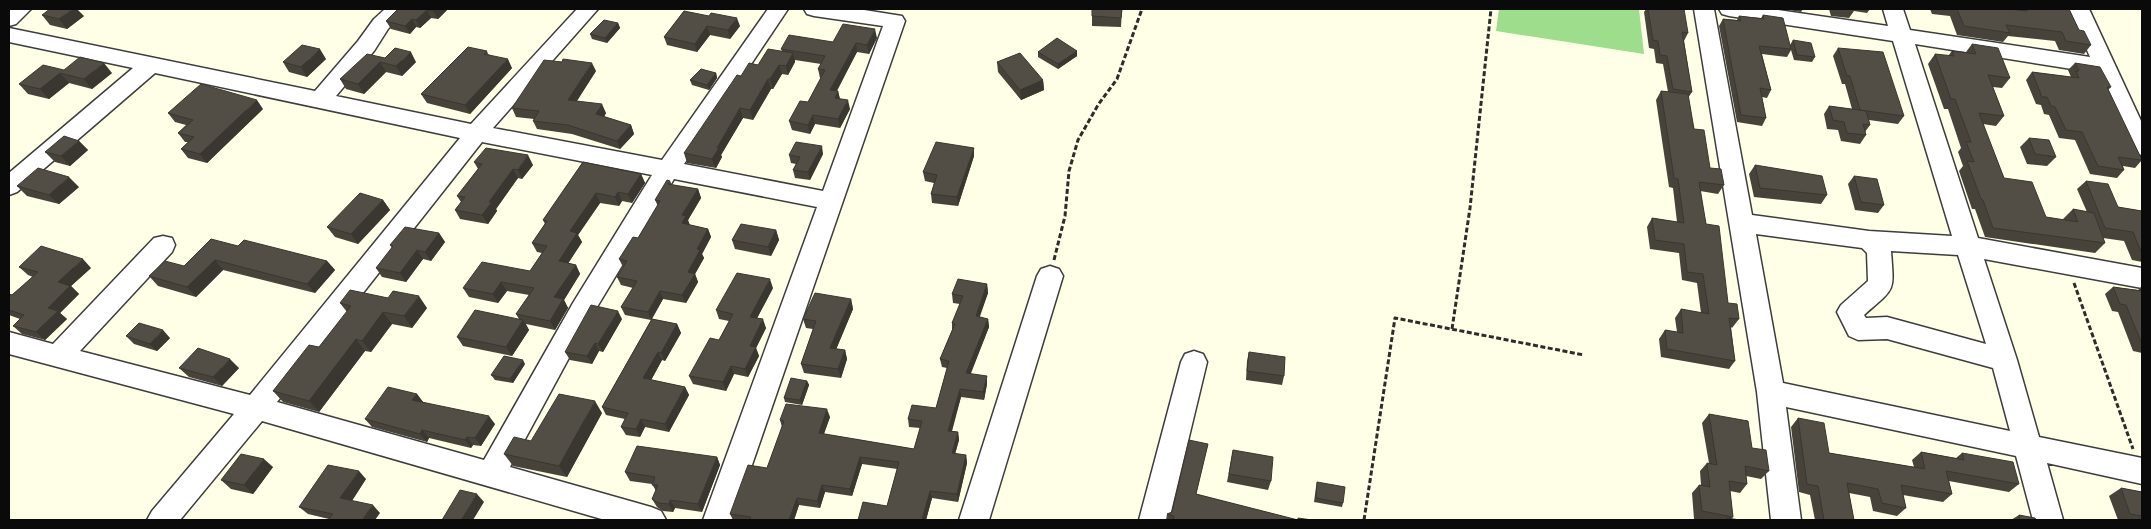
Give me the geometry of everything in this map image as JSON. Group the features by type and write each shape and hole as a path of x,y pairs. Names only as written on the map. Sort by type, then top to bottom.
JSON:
{"street":[{"path":"9,19 21,9"},
{"path":"319,101 366,46 381,24 397,9"},
{"path":"162,520 256,408 476,133 588,9"},
{"path":"491,474 582,310 668,169 778,9"},
{"path":"718,520 895,22 814,9"},
{"path":"1704,9 1771,392 1786,520"},
{"path":"1729,9 2106,67"},
{"path":"1892,9 2004,360 2048,520"},
{"path":"2079,9 2142,147"},
{"path":"9,35 476,133 831,202"},
{"path":"9,186 151,64"},
{"path":"1741,223 1869,240 1968,246 2068,266 2142,278"},
{"path":"1869,240 1879,250 1881,285 1850,312 1858,329 1887,328 2004,360"},
{"path":"58,356 163,246"},
{"path":"974,520 1050,276"},
{"path":"9,343 256,408 652,520"},
{"path":"1154,520 1194,362"},
{"path":"1771,392 2141,471"}],"path":[{"path":"1050,276 1065,216 1070,171 1078,140 1098,105 1117,80 1142,9"},
{"path":"1452,329 1470,208 1491,9"},
{"path":"2068,266 2141,471"},
{"path":"1364,520 1395,318 1584,355"}],"green space":[{"path":"1499,9 1639,9 1644,54 1496,31"}],"building":[{"path":"50,9 73,9 59,19 42,15"},
{"path":"398,9 436,9 433,11 427,10 416,20 412,19 405,26 386,21"},
{"path":"1092,9 1122,9 1121,18 1092,16"},
{"path":"1648,9 1684,9 1688,33 1682,32 1692,92 1673,89 1667,56 1660,55 1658,41 1653,40"},
{"path":"1957,9 2027,11 2026,9 2069,9 2079,30 2084,31 2091,45 2066,41 2062,32 2006,25 2010,33 1964,26"},
{"path":"684,11 709,16 711,13 737,18 728,30 707,26 695,44 664,37"},
{"path":"1763,15 1783,18 1791,49 1759,46 1771,90 1760,88 1766,118 1741,115 1723,19 1741,21 1739,16 1764,19"},
{"path":"604,20 618,23 605,38 590,34"},
{"path":"843,24 875,29 867,45 856,43 830,90 838,91 835,98 848,100 838,119 813,115 808,125 789,121 800,101 808,102 825,70 818,69 825,56 781,49 789,35 833,42"},
{"path":"1057,38 1077,51 1058,64 1038,52"},
{"path":"1793,40 1811,43 1815,57 1797,55"},
{"path":"1972,44 1998,48 2010,78 1988,75 2004,116 1979,113 2004,178 2032,182 2046,217 2078,222 2073,209 2094,213 2105,243 1993,228 1967,161 1974,162 1966,142 1971,142 1955,99 1951,99 1935,54 1954,56 1952,51 1976,54"},
{"path":"302,45 320,49 301,67 283,62"},
{"path":"468,47 487,51 484,54 508,59 465,105 421,94"},
{"path":"395,48 411,52 396,66 380,62 358,84 340,79 367,54 385,58"},
{"path":"1838,48 1883,52 1904,116 1860,110 1850,76 1847,76"},
{"path":"768,49 793,53 786,66 779,65 770,79 768,79 750,110 740,108 712,159 684,153 737,75 741,76 749,63 758,65"},
{"path":"1020,53 1043,80 1020,90 997,62"},
{"path":"80,57 104,63 84,79 60,73 40,89 19,84 43,65 64,70"},
{"path":"563,59 592,63 568,100 602,104 596,114 631,125 617,141 568,125 533,121 539,111 512,108 544,60 562,62"},
{"path":"2075,63 2100,67 2111,87 2107,87 2142,160 2118,157 2124,170 2098,166 2082,132 2066,130 2055,107 2051,106 2047,97 2042,97 2032,72 2079,78 2076,71 2079,71"},
{"path":"701,69 716,73 707,85 690,80"},
{"path":"201,84 257,100 200,154 181,149 194,137 178,133 193,120 168,113"},
{"path":"1661,91 1688,94 1694,129 1704,130 1710,168 1721,169 1724,185 1699,182 1706,224 1719,226 1728,303 1737,304 1739,319 1729,318 1735,361 1667,349 1665,330 1683,333 1681,309 1709,314 1703,274 1687,272 1684,244 1655,240 1652,218 1684,223 1678,179 1674,178"},
{"path":"1829,106 1866,111 1870,125 1863,124 1866,135 1847,133 1844,122 1833,120"},
{"path":"64,136 79,141 61,156 45,152"},
{"path":"2029,138 2049,140 2056,157 2035,154"},
{"path":"796,142 822,146 808,172 793,170 800,157 789,155"},
{"path":"936,142 974,148 957,197 931,194 937,175 923,172"},
{"path":"486,148 528,155 518,170 513,169 482,215 455,210 465,197 457,196 482,164 474,162"},
{"path":"583,162 641,174 628,194 618,192 615,197 596,193 570,231 577,233 559,261 576,265 554,297 563,299 550,321 516,314 534,288 501,282 493,294 463,288 482,262 530,271 547,246 532,243 547,221 543,220"},
{"path":"1755,165 1822,176 1827,195 1760,188"},
{"path":"38,168 69,177 49,195 17,186"},
{"path":"1854,176 1877,179 1884,205 1861,202"},
{"path":"667,180 670,181 668,184 698,189 682,215 686,216 682,223 708,229 697,249 700,250 688,272 695,274 682,295 660,291 648,312 621,307 637,281 617,277 627,261 619,259 633,237 638,238 660,201 655,200"},
{"path":"2086,181 2108,184 2118,207 2142,211 2142,252 2133,232 2105,228"},
{"path":"360,193 383,200 351,234 327,227"},
{"path":"741,224 776,230 768,247 732,240"},
{"path":"405,227 439,233 425,252 417,250 400,273 376,268 393,246 390,245"},
{"path":"211,239 238,246 244,240 327,261 307,284 215,260 187,287 149,276 165,261 184,266"},
{"path":"41,246 83,259 58,282 70,286 48,308 58,311 36,332 13,326 24,315 9,310 9,294 12,295 38,272 19,267"},
{"path":"737,273 770,279 750,317 763,319 750,346 756,347 745,369 731,366 723,382 689,376 710,338 719,340 733,314 716,310"},
{"path":"958,279 987,284 976,316 988,319 966,373 987,376 983,392 960,389 948,431 958,432 952,453 966,455 957,494 930,491 922,520 858,520 863,502 887,506 899,462 860,457 850,489 822,485 817,501 797,498 789,520 750,520 751,517 730,514 748,465 767,468 784,421 780,420 786,404 827,409 819,433 914,449 922,421 908,419 912,405 936,408 949,361 940,359 955,324 952,323 963,296 952,294"},
{"path":"2113,287 2142,291 2142,344 2126,305 2120,304"},
{"path":"350,290 388,298 393,291 419,296 404,316 383,312 362,341 356,339 309,401 273,391 309,345 319,347 351,306 340,303"},
{"path":"815,293 851,299 830,348 845,350 838,369 801,364 816,321 803,319"},
{"path":"591,305 618,311 598,344 595,343 587,356 565,352"},
{"path":"475,310 523,320 506,347 457,337"},
{"path":"652,319 677,324 661,353 658,352 643,378 685,387 665,424 641,419 636,429 621,427 628,413 602,407"},
{"path":"139,323 163,330 150,344 126,336"},
{"path":"198,348 230,359 213,377 179,368"},
{"path":"1249,352 1285,357 1284,376 1247,371"},
{"path":"504,356 523,360 510,379 491,375"},
{"path":"791,378 807,381 800,400 784,398"},
{"path":"388,387 417,394 412,400 489,416 475,438 467,437 465,440 422,430 420,434 365,419"},
{"path":"559,394 595,401 559,466 504,454 514,437 531,441"},
{"path":"1709,414 1748,421 1752,448 1766,450 1769,471 1745,466 1747,484 1729,481 1733,517 1702,511 1699,485 1710,487 1707,463 1717,465"},
{"path":"1798,418 1824,423 1829,453 1925,469 1921,452 1964,460 1962,453 2013,462 2019,484 1946,471 1952,494 1901,485 1906,508 1882,503 1878,489 1847,483 1854,520 1824,520 1818,486 1807,484"},
{"path":"1189,440 1208,444 1196,494 1298,520 1173,520 1174,516 1167,514 1172,512"},
{"path":"637,446 717,457 698,504 670,500 669,504 658,503 652,499 658,485 652,485 655,477 625,472"},
{"path":"1233,450 1273,457 1271,481 1229,474"},
{"path":"241,454 264,459 244,485 221,480"},
{"path":"328,465 359,471 340,498 373,505 362,520 328,520 333,514 299,507"},
{"path":"1317,482 1345,487 1343,503 1316,498"},
{"path":"2121,488 2142,492 2142,516 2130,514"},
{"path":"460,490 477,494 461,520 442,520"},
{"path":"2019,515 2035,518 2036,520 2020,520"}]}
